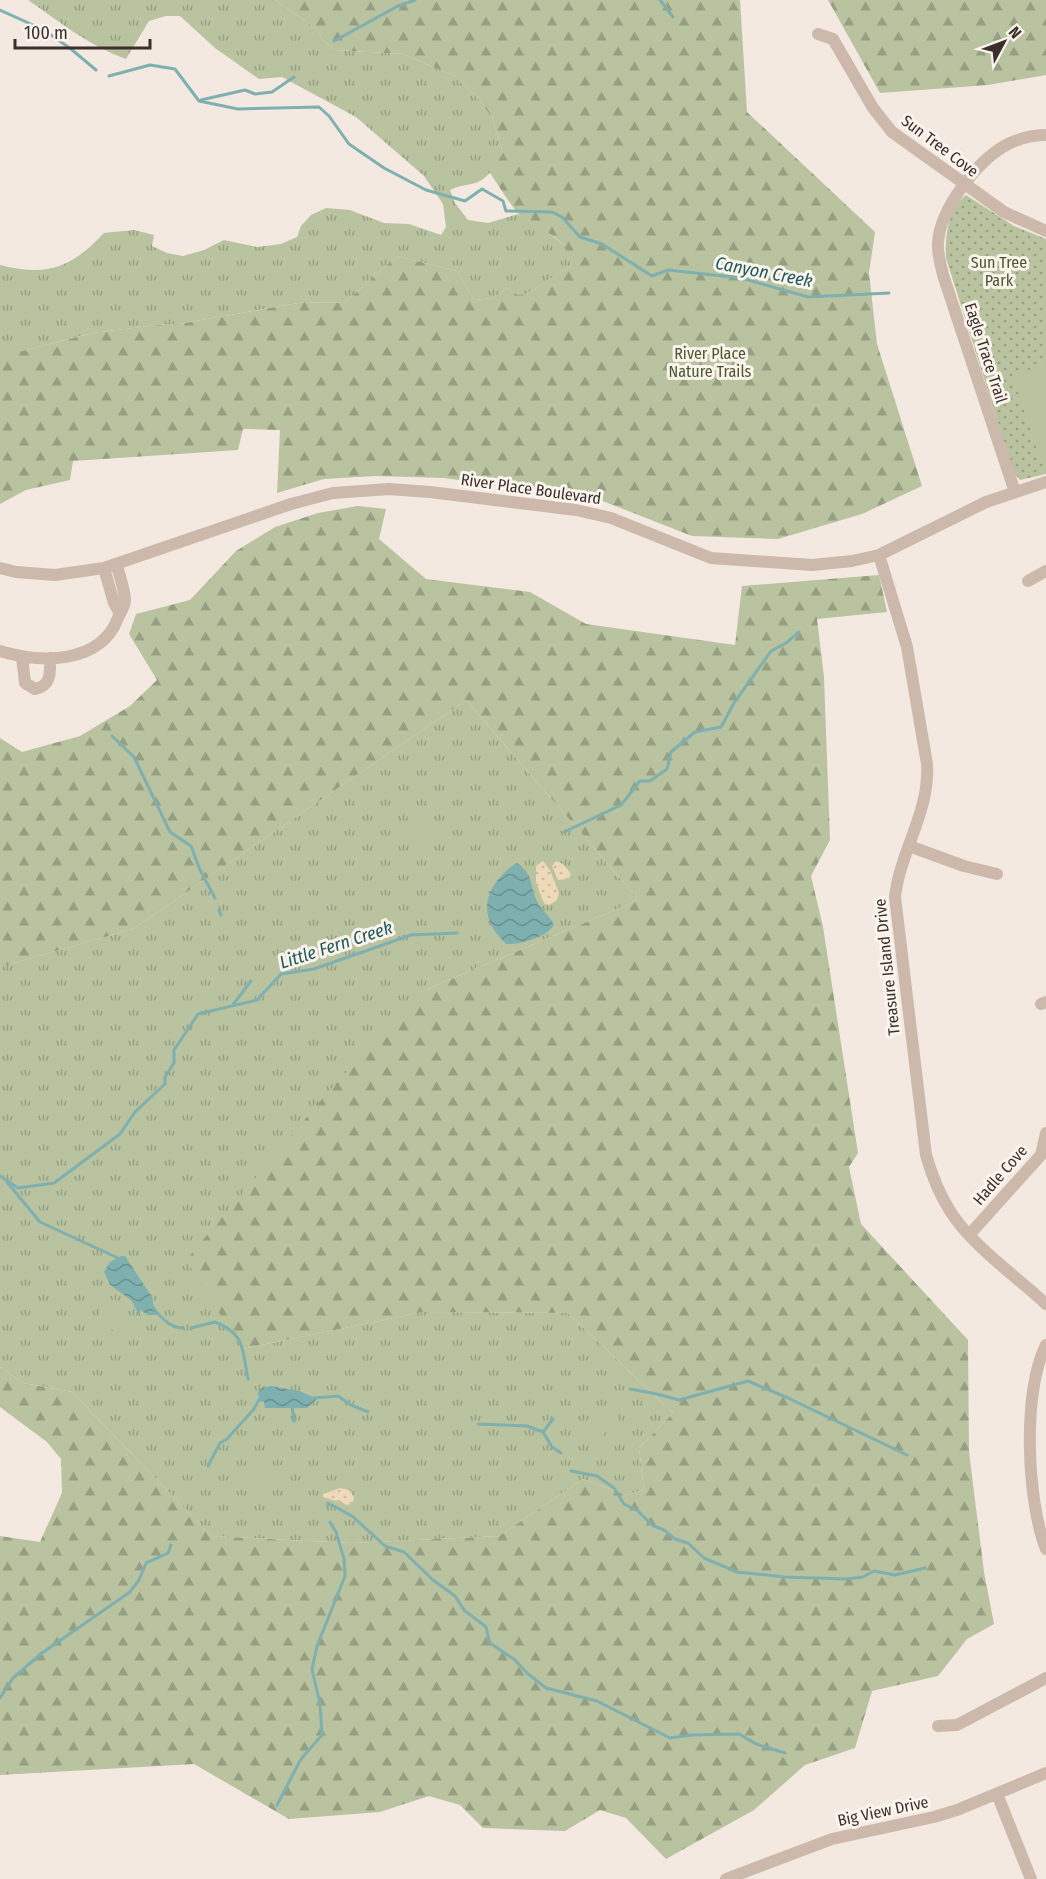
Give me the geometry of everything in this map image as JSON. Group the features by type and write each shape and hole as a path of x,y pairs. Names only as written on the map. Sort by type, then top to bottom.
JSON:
{"street":[{"name":"Sun Tree Cove","path":"818,34 833,39 881,121 892,132 1004,212 1046,231"},
{"name":"Eagle Trace Trail","path":"1015,492 943,275 937,245 946,213 964,185 981,165 1009,143 1027,137 1046,135"},
{"name":"River Place Boulevard","path":"0,568 55,576 111,566 291,504 333,493 389,489 576,510 611,518 711,558 812,565 852,561 879,555 986,502 1046,482"},
{"name":"Treasure Island Drive","path":"879,555 907,647 927,764 928,777 924,805 897,882 895,897 926,1155 940,1193 953,1215 969,1234 1046,1304"},
{"path":"0,651 22,657 50,658 79,655 108,637 115,627 125,602 111,566"},
{"path":"1028,581 1046,571"},
{"path":"22,657 25,682 35,689 46,684 50,678 50,658"},
{"path":"909,846 964,866 997,874"},
{"name":"Hadle Cove","path":"969,1234 1041,1155 1046,1133"},
{"path":"1045,1546 1034,1509 1030,1477 1030,1441 1035,1384 1046,1345"},
{"path":"938,1726 957,1725 1046,1678"},
{"name":"Big View Drive","path":"726,1879 832,1839 934,1817 1046,1773"},
{"path":"997,1794 1031,1879"}],"green space":[{"path":"28,0 275,0 317,29 322,39 335,50 403,54 454,76 479,99 492,118 503,153 493,169 483,179 450,190 455,203 468,220 488,223 518,214 546,231 565,247 571,266 526,294 518,296 507,288 493,298 474,300 457,271 397,256 344,303 304,302 179,324 93,333 23,351 0,351 0,265 32,270 58,267 81,254 104,233 134,230 154,235 152,246 167,253 183,256 204,250 224,240 257,247 281,244 297,237 301,226 311,215 326,208 350,210 384,223 409,224 441,235 446,227 443,204 424,176 356,117 282,77 259,79 215,48 180,16 166,16 149,21 126,59 87,40"},
{"name":"River Place Nature Trails","path":"275,0 740,0 747,112 875,232 869,273 877,344 922,486 862,514 778,539 692,536 600,500 444,478 376,476 324,479 277,493 280,430 243,429 238,450 73,461 70,480 26,490 0,504 0,351 23,351 93,333 179,324 304,302 344,303 397,256 457,271 474,300 493,298 507,288 518,295 526,294 571,266 563,245 525,220 506,198 490,173 503,153 492,118 479,99 454,76 403,54 335,50 322,39 317,29"},
{"path":"828,0 1046,0 1046,75 988,85 880,93"},
{"name":"Sun Tree Park","path":"966,195 1014,226 1046,239 1046,474 1020,480 1014,473 946,258 947,232 951,215"},
{"path":"1046,364 1046,457 1040,459 1012,375"},
{"path":"358,506 386,509 379,539 426,579 530,592 586,624 735,645 742,586 879,575 887,612 817,619 824,677 830,840 811,876 823,927 858,1153 849,1167 861,1224 968,1340 969,1452 984,1572 994,1624 967,1639 938,1676 872,1691 855,1748 805,1765 754,1810 666,1859 626,1818 600,1810 565,1831 483,1828 460,1805 429,1796 380,1812 289,1819 194,1764 0,1775 0,1536 40,1542 62,1493 61,1459 47,1442 0,1407 0,1367 23,1383 72,1392 211,1536 352,1543 499,1536 583,1479 626,1495 644,1490 639,1448 673,1413 568,1313 423,1312 242,1349 186,1260 322,1099 420,992 639,900 466,700 133,929 0,967 0,738 22,752 80,736 130,706 157,680 129,634 136,614 190,600 236,551 275,527 318,513"},
{"path":"466,700 639,900 420,992 242,1349 423,1312 568,1313 673,1413 639,1448 644,1490 626,1495 583,1479 499,1536 352,1543 211,1536 72,1392 23,1383 0,1367 0,967 133,929"},
{"path":"419,805 427,811 431,818 433,827 430,836 416,837 410,828 409,809"},
{"path":"107,1299 118,1301 128,1312 129,1329 124,1333 112,1329 102,1320 100,1310"},
{"path":"611,1410 617,1413 618,1422 594,1442 585,1443 581,1435 588,1420"},
{"path":"281,1465 292,1472 291,1477 283,1482 266,1484 252,1478 254,1470"}],"sand":[{"path":"543,861 550,870 559,893 557,900 549,905 544,904 536,882 536,866"},
{"path":"556,861 568,870 571,875 568,879 558,880 552,866"},
{"path":"340,1488 349,1490 354,1497 352,1504 346,1505 339,1500 323,1497 323,1494"}],"water":[{"path":"517,863 529,876 537,901 554,925 546,933 533,939 506,944 498,936 489,919 488,901 495,884 507,870"},
{"path":"125,1256 152,1297 154,1308 159,1315 148,1315 140,1310 140,1317 131,1300 110,1285 104,1272 110,1262"},
{"path":"271,1386 300,1391 317,1399 307,1408 265,1408 264,1402 259,1401 258,1392 262,1388"}],"waterway":[{"path":"334,41 398,6 415,0"},
{"path":"660,0 673,17"},
{"name":"Canyon Creek","path":"0,10 44,30 96,70"},
{"name":"Canyon Creek","path":"109,76 150,65 175,69 199,101 238,109 319,107 329,116 349,144 384,168 426,190 465,201 482,189 503,201 506,211 552,212 562,217 580,237 602,244 652,276 668,270 741,278 808,297 889,293"},
{"path":"201,100 245,90 255,94 272,92 294,77"},
{"name":"Little Fern Creek","path":"564,832 621,805 640,781 650,781 667,769 671,752 695,732 721,727 734,703 771,651 786,643 799,632"},
{"path":"112,736 134,757 170,832 191,846 200,870 215,898"},
{"path":"219,910 221,915"},
{"name":"Little Fern Creek","path":"0,1176 18,1188 54,1183 120,1134 135,1112 165,1084 165,1077 174,1063 174,1050 198,1014 257,1000 281,974 314,969 411,935 457,933"},
{"path":"232,1006 251,981"},
{"path":"7,1182 40,1222 120,1260"},
{"path":"151,1305 169,1323 182,1328"},
{"path":"191,1328 215,1322 232,1332 241,1344 248,1379"},
{"path":"630,1389 679,1400 748,1381 907,1455"},
{"path":"314,1398 338,1396 351,1405 368,1412"},
{"path":"208,1466 220,1443 227,1439 254,1409 260,1398"},
{"path":"292,1405 294,1421"},
{"path":"543,1432 553,1419"},
{"path":"478,1424 527,1426 543,1432 552,1447 561,1453"},
{"path":"571,1471 597,1476 614,1488 624,1504 638,1511 652,1525 664,1530 675,1539 688,1543 704,1558 737,1572 785,1577 847,1579 863,1577 874,1571 895,1575 925,1568"},
{"path":"328,1506 328,1503 352,1516 385,1546 404,1552 433,1580 455,1596 464,1610 486,1627 490,1643 515,1660 546,1688 597,1701 670,1738 739,1734 756,1744 785,1753"},
{"path":"277,1805 301,1759 322,1735 320,1704 312,1669 317,1646 345,1576 344,1559 336,1532 330,1522"},
{"path":"0,1698 13,1678 42,1653 130,1592 139,1580 146,1563 168,1553 171,1545"}]}
